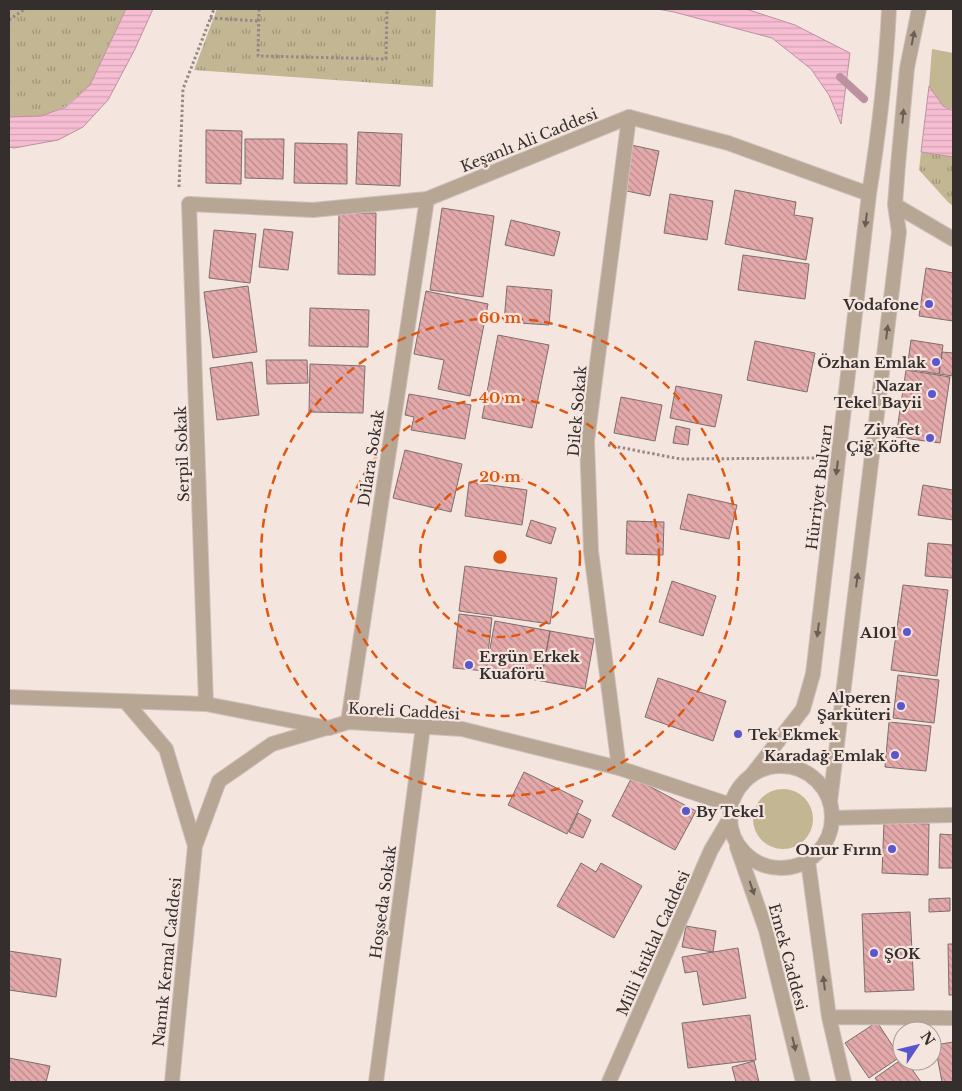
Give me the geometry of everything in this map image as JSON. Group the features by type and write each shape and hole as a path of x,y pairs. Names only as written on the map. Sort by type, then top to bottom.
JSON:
{"street":[{"name":"Hürriyet Bulvarı","path":"751,776 802,709 813,674 886,61 889,9"},
{"path":"830,802 823,787 811,776 797,768 781,766 765,768 751,776 735,794 730,812 731,830 736,842 746,855 760,864 776,869 793,867 808,861 821,850 829,834 832,818 830,802 899,232 895,205 907,68 919,9"},
{"path":"629,117 728,143 869,194"},
{"name":"Keşanlı Ali Caddesi","path":"190,204 312,210 427,199 629,117"},
{"name":"Dilek Sokak","path":"619,768 591,552 588,440 629,117"},
{"name":"Dilara Sokak","path":"348,722 427,199"},
{"name":"Serpil Sokak","path":"190,204 206,704"},
{"path":"895,205 953,239"},
{"name":"Koreli Caddesi","path":"9,697 206,704 329,728 348,722 462,729 619,768 730,812"},
{"path":"126,701 166,749 195,846"},
{"name":"Hoşseda Sokak","path":"376,1082 423,727"},
{"path":"195,846 219,781 272,744 329,728"},
{"name":"Milli İstiklal Caddesi","path":"609,1082 711,850 730,812"},
{"path":"832,818 953,815"},
{"name":"Emek Caddesi","path":"736,842 766,930 803,1082"},
{"name":"Namık Kemal Caddesi","path":"172,1082 195,846"},
{"name":"Emek Caddesi","path":"808,861 829,1018 844,1082"},
{"path":"829,1018 953,1018"}],"path":[{"path":"9,20 25,9"},
{"path":"179,195 183,88 214,9"},
{"path":"259,9 258,56 386,60 387,9"},
{"path":"210,18 259,21"},
{"path":"588,440 680,459 838,457"}],"green space":[{"path":"9,9 126,9 90,85 66,106 41,117 9,117"},
{"path":"217,9 436,9 433,87 194,70"},
{"path":"932,49 953,53 953,110 943,106 929,86"},
{"path":"921,152 953,157 953,206 919,170"},
{"path":"777,789 789,789 805,797 811,807 813,819 811,831 805,841 789,849 777,849 761,841 753,825 753,813 761,797"}],"shaded area":[{"path":"126,9 153,9 135,49 108,100 83,127 58,140 14,148 9,147 9,117 41,116 66,107 90,85"},
{"path":"657,9 746,9 795,25 850,53 841,124 829,95 811,69 772,38"},
{"path":"929,86 943,106 953,111 953,157 921,152"}],"building":[{"path":"206,130 242,131 241,184 206,183"},
{"path":"358,132 402,134 400,186 356,184"},
{"path":"245,139 284,139 283,179 245,178"},
{"path":"295,143 347,144 347,184 294,183"},
{"path":"622,143 659,151 650,196 613,188"},
{"path":"735,190 796,202 794,215 813,218 806,260 725,244"},
{"path":"670,194 713,201 707,240 664,233"},
{"path":"442,208 494,216 483,297 430,290"},
{"path":"339,213 376,213 375,275 338,274"},
{"path":"511,220 560,232 554,256 505,245"},
{"path":"264,229 293,232 288,270 259,267"},
{"path":"214,230 256,234 250,283 209,278"},
{"path":"743,255 809,264 805,299 738,290"},
{"path":"926,268 953,273 953,321 919,316"},
{"path":"248,286 257,352 213,358 204,292"},
{"path":"507,286 552,290 549,325 504,322"},
{"path":"426,291 488,304 470,396 438,389 444,360 414,354"},
{"path":"310,308 369,310 368,347 309,346"},
{"path":"498,335 549,345 532,428 482,418"},
{"path":"911,340 943,345 939,374 907,369"},
{"path":"755,341 815,353 807,392 747,380"},
{"path":"942,352 953,353 953,376 939,374"},
{"path":"266,360 307,360 308,383 267,384"},
{"path":"252,362 259,415 217,420 210,368"},
{"path":"310,364 365,366 363,413 309,412"},
{"path":"906,370 950,377 940,443 896,437"},
{"path":"676,386 722,395 715,427 670,418"},
{"path":"409,394 471,405 465,439 411,430 414,417 405,415"},
{"path":"621,397 662,405 655,441 614,433"},
{"path":"676,426 690,429 688,445 673,443"},
{"path":"405,450 462,464 451,512 393,498"},
{"path":"469,482 527,490 522,525 465,516"},
{"path":"923,485 953,490 953,520 918,515"},
{"path":"688,494 737,505 729,539 680,529"},
{"path":"531,520 556,528 551,544 526,536"},
{"path":"627,521 664,522 663,555 626,554"},
{"path":"928,543 953,545 953,578 925,576"},
{"path":"465,566 557,578 550,624 459,611"},
{"path":"672,581 716,596 703,636 659,622"},
{"path":"903,585 948,590 937,676 891,670"},
{"path":"459,614 492,618 486,671 453,668"},
{"path":"495,621 550,631 541,681 486,671"},
{"path":"550,631 594,639 585,689 541,681"},
{"path":"898,675 939,680 934,723 893,718"},
{"path":"658,678 726,701 713,741 645,717"},
{"path":"889,722 931,726 926,771 885,767"},
{"path":"524,772 583,801 567,834 508,805"},
{"path":"632,777 696,811 675,850 612,816"},
{"path":"578,813 591,820 583,838 569,832"},
{"path":"884,822 929,824 928,875 882,873"},
{"path":"940,834 953,835 953,868 939,868"},
{"path":"581,863 596,872 601,863 642,886 614,938 557,906"},
{"path":"950,898 950,911 929,912 929,899"},
{"path":"910,912 914,990 865,992 862,914"},
{"path":"686,926 716,931 713,952 682,947"},
{"path":"948,944 953,944 953,995 949,995"},
{"path":"738,948 746,998 703,1005 697,971 685,973 682,957"},
{"path":"9,951 61,959 56,997 9,990"},
{"path":"750,1015 756,1060 688,1068 682,1023"},
{"path":"877,1022 892,1045 892,1062 869,1078 845,1043"},
{"path":"953,1042 953,1082 942,1082 940,1071 942,1071 942,1044"},
{"path":"9,1058 50,1066 46,1082 9,1082"},
{"path":"754,1061 759,1082 736,1082 732,1067"},
{"path":"892,1066 892,1071 913,1071 921,1082 878,1082 875,1078"}],"waterway":[{"path":"840,77 864,99"}],"place":[{"name":"Vodafone","path":"929,304"},
{"name":"Özhan Emlak","path":"936,362"},
{"name":"Nazar Tekel Bayii","path":"932,394"},
{"name":"Ziyafet Çiğ Köfte","path":"930,438"},
{"name":"A101","path":"907,632"},
{"name":"Ergün Erkek Kuaförü","path":"469,665"},
{"name":"Alperen Şarküteri","path":"901,706"},
{"name":"Tek Ekmek","path":"738,734"},
{"name":"Karadağ Emlak","path":"895,755"},
{"name":"By Tekel","path":"686,811"},
{"name":"Onur Fırın","path":"892,849"},
{"name":"ŞOK","path":"874,953"}]}
